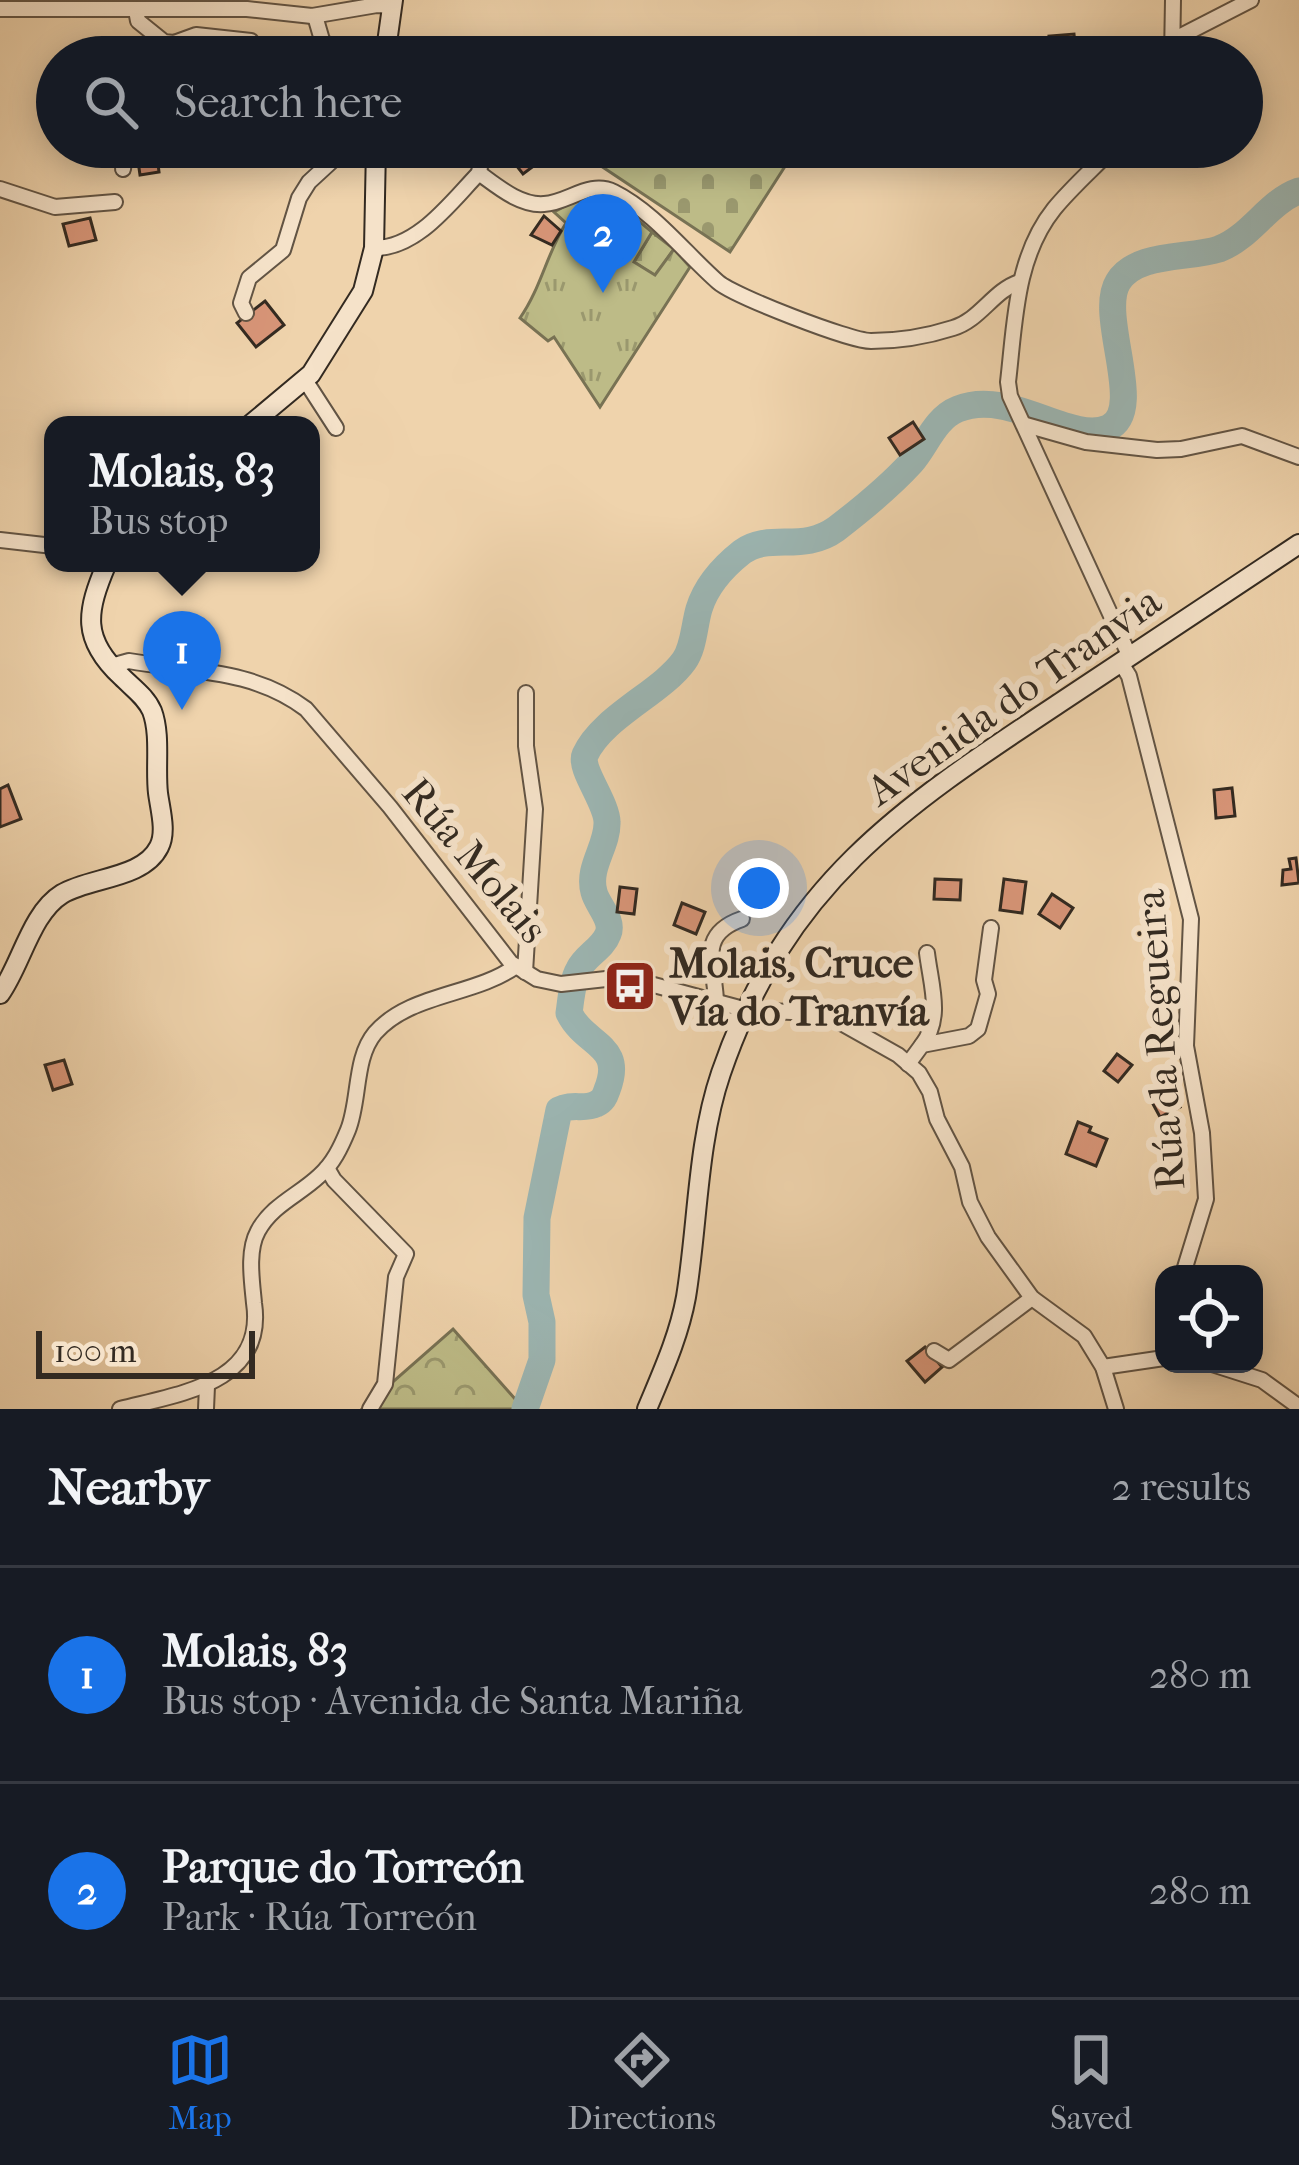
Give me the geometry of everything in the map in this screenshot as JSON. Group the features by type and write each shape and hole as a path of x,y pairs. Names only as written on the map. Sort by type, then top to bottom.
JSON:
{"main road":[{"path":"388,36 392,3"},
{"path":"261,416 305,380 363,291 374,248 376,168"},
{"name":"Avenida do Tranvia","path":"647,1409 673,1347 685,1301 719,1078 747,1010 819,892 862,845 955,773 1299,544"},
{"path":"0,994 48,905 79,886 135,868 160,846 163,833 154,717 146,700 95,649 91,634 95,591 103,572"}],"street":[{"path":"1173,0 1173,36"},
{"path":"1181,36 1251,0"},
{"path":"0,9 247,9 315,16 392,3"},
{"path":"136,10 138,21 154,36"},
{"path":"315,16 321,36"},
{"path":"246,313 241,303 249,278 283,250 299,198 324,168"},
{"path":"374,248 393,249 406,241 438,215 480,168"},
{"path":"479,173 506,193 545,205 602,188 616,193 733,294 870,341 958,327 977,315 1019,282 1052,212 1094,168"},
{"path":"0,189 55,207 115,202"},
{"name":"Rúa da Regueira","path":"1019,282 1010,396 1125,660 1191,919 1186,1046 1202,1133 1207,1198 1186,1265"},
{"path":"305,380 336,428"},
{"path":"1022,419 1086,442 1157,450 1242,436 1299,457"},
{"path":"0,540 44,545"},
{"name":"Rúa Molais","path":"111,666 129,661 258,681 289,696 306,709 390,807 520,969 537,979 561,984 642,980 747,1010 814,1013 834,1019 908,1064"},
{"path":"120,1409 207,1386 239,1360 255,1335 251,1278 259,1227 327,1168 352,1121 364,1055 374,1034 431,1000 520,969 535,809 526,746 526,693"},
{"path":"716,1003 711,950 724,927 742,919"},
{"path":"922,1045 969,1036 978,1029 988,994 984,980 991,928"},
{"path":"927,953 934,1030 908,1064 929,1092 988,1237 1032,1298 1084,1336 1103,1367 1116,1409"},
{"path":"327,1168 406,1254 396,1277 385,1384 370,1409"},
{"path":"934,1352 949,1360 1032,1298"},
{"path":"1103,1367 1155,1359"},
{"path":"1240,1373 1262,1380 1299,1407"},
{"path":"206,1409 207,1386"}],"green space":[{"path":"604,168 784,168 730,252"},
{"path":"602,195 652,232 634,262 655,275 674,249 690,267 600,407 554,337 548,341 520,318 566,223 554,212"},
{"path":"652,232 674,249 655,276 634,262"},
{"path":"453,1329 524,1409 362,1409"}],"building":[{"path":"139,168 159,168 159,172 140,175"},
{"path":"544,216 561,231 552,245 531,235"},
{"path":"90,218 96,240 69,246 63,224"},
{"path":"265,301 284,325 256,347 237,323"},
{"path":"913,422 924,439 900,455 889,438"},
{"path":"8,785 21,819 0,827 0,789"},
{"path":"1232,788 1235,816 1216,818 1214,790"},
{"path":"1296,858 1299,883 1282,885 1283,870 1291,869 1289,859"},
{"path":"935,879 961,880 960,900 934,899"},
{"path":"1004,879 1026,882 1022,913 1000,910"},
{"path":"620,887 637,889 634,914 617,912"},
{"path":"1052,894 1073,908 1060,928 1039,914"},
{"path":"682,903 705,912 696,934 674,925"},
{"path":"1117,1054 1132,1065 1118,1082 1104,1071"},
{"path":"64,1060 72,1084 53,1090 45,1065"},
{"path":"1167,1083 1180,1107 1160,1117 1147,1093"},
{"path":"1078,1122 1107,1139 1096,1166 1066,1154"},
{"path":"925,1347 942,1367 925,1382 907,1361"}],"waterway":[{"path":"525,1409 542,1360 536,1295 537,1218 559,1110 598,1103 611,1075 607,1054 569,1013 577,974 609,929 593,883 607,822 584,761 593,741 684,661 702,601 728,564 752,546 811,540 836,529 903,472 950,413 978,404 998,405 1076,429 1108,428 1119,418 1123,403 1113,297 1126,272 1150,261 1230,244 1299,191"}],"place":[{"name":"Parque do Torreón","path":"603,293"},
{"name":"Molais, 83","path":"182,710"},
{"name":"Molais, Cruce Vía do Tranvía","path":"630,986"}]}
